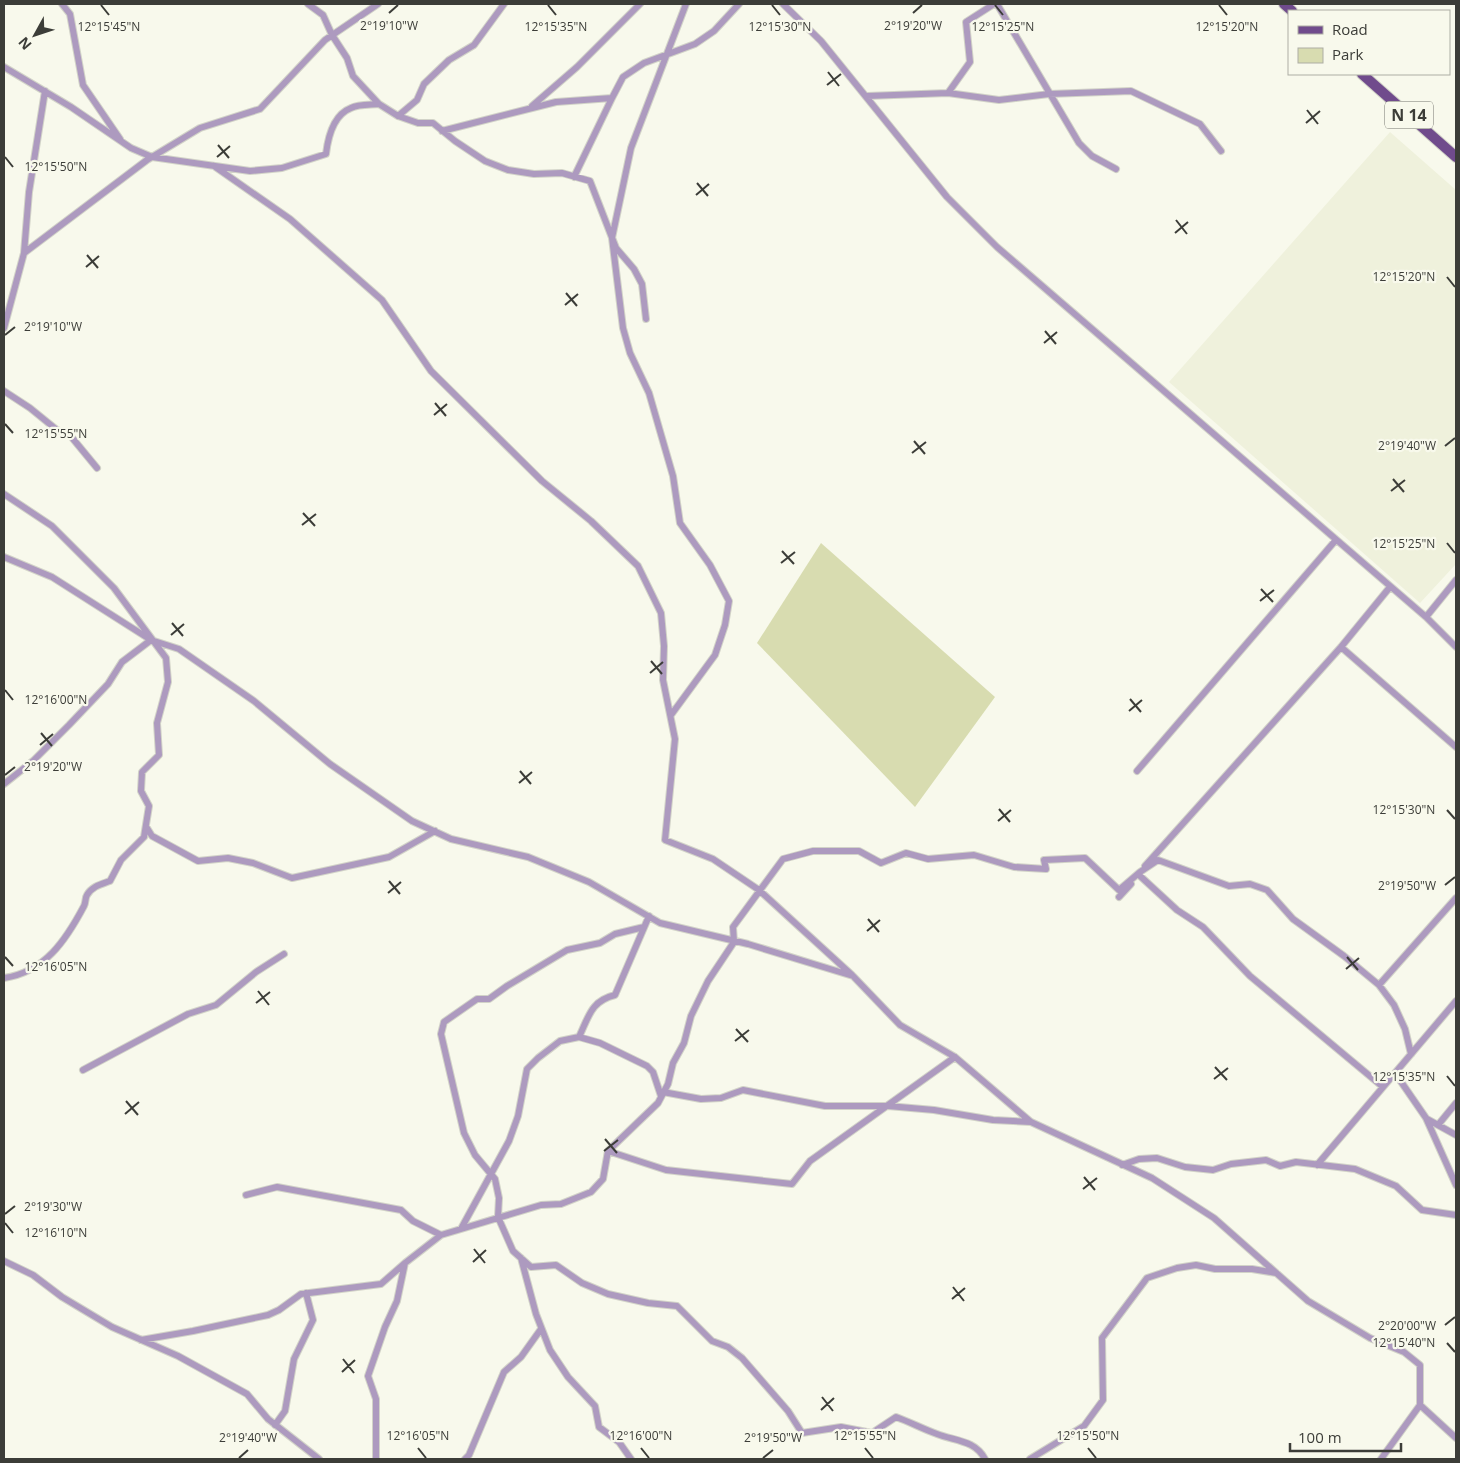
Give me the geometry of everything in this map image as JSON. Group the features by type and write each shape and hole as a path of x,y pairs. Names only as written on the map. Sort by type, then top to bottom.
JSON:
{"main road":[{"name":"N 14","path":"1363,75 1456,157"}],"street":[{"path":"62,4 70,14"},
{"path":"70,4 70,14 83,85 122,142"},
{"path":"308,4 324,15 332,35 347,58 353,76 379,104 398,116 418,123 434,124 485,161 508,170 534,174 562,173 590,182 616,248 634,269 642,284 646,319"},
{"path":"24,253 152,157 200,128 260,109 310,54 332,35 378,4"},
{"path":"398,116 417,100 424,84 449,60 474,45 504,4"},
{"path":"531,107 577,67 640,4"},
{"path":"671,716 715,655 725,625 729,601 710,565 680,522 673,476 649,393 630,353 623,328 612,238 631,148 664,56 686,4"},
{"path":"574,177 623,77 644,63 695,44 714,31 739,4"},
{"path":"783,4 821,41 947,197 997,247 1335,541 1426,617 1456,647"},
{"path":"948,93 970,62 966,22 996,4 1079,143 1092,156 1116,169"},
{"path":"4,68 46,91 122,142 152,157 250,171 282,168 326,154 328,135 340,116 352,107 379,104"},
{"path":"4,328 24,253 29,192 46,91"},
{"path":"867,96 948,93 1000,100 1049,94 1131,91 1200,124 1221,151"},
{"path":"442,130 556,102 612,98"},
{"path":"214,166 290,219 382,300 431,371 542,481 559,492 638,566 661,613 664,646 663,680 675,739 665,840 713,858 759,890 852,976 900,1025 955,1057 1031,1122 1152,1178 1214,1218 1308,1301 1370,1338 1404,1352 1420,1365 1420,1405 1381,1459"},
{"path":"4,391 30,408 57,430 69,434 97,468"},
{"path":"4,494 52,526 114,588 150,640 166,658 168,682 157,723 159,755 142,772 141,791 148,806 147,828 144,837 121,860 110,881 97,885 87,894 86,903 56,950 40,966 18,976 4,978"},
{"path":"1137,771 1335,541"},
{"path":"4,557 52,577 150,640 179,648 254,701 330,764 412,821 451,839 528,857 590,882 660,923 852,976"},
{"path":"1426,617 1456,580"},
{"path":"1119,897 1341,648 1390,587"},
{"path":"4,784 33,761 69,726 108,684 122,662 150,640"},
{"path":"1341,648 1456,747"},
{"path":"147,828 152,836 198,861 228,858 253,863 292,878 327,872 389,857 435,832"},
{"path":"141,1340 268,1315 306,1293 381,1284 441,1235 462,1227 541,1205 561,1204 591,1192 603,1179 608,1152 658,1103 673,1063 684,1043 690,1016 708,981 734,942 733,927 783,859 813,851 859,851 881,863 906,853 928,859 974,855 1014,867 1046,869 1044,860 1085,858 1119,890 1158,860 1230,886 1250,884 1267,890 1293,919 1344,956 1378,985 1394,1005 1405,1029 1411,1054"},
{"path":"1139,874 1177,910 1202,927 1250,976 1383,1087"},
{"path":"1378,985 1456,898"},
{"path":"580,1037 594,1006 603,998 615,995 649,916"},
{"path":"644,927 615,934 600,943 568,950 507,986 489,999 477,999 444,1022 441,1034 464,1133 475,1155 495,1180 499,1198 498,1217 513,1251 531,1267 556,1265 582,1283 608,1294 648,1303 677,1306 712,1341 728,1347 742,1358 788,1411 802,1434 841,1427 872,1433 896,1417 938,1435 955,1437 975,1447 985,1459"},
{"path":"83,1070 188,1014 216,1005 256,972 284,954"},
{"path":"1317,1165 1456,1001"},
{"path":"462,1227 489,1174 509,1141 518,1116 527,1069 560,1040 580,1037 600,1043 647,1066 653,1072 662,1094"},
{"path":"608,1152 666,1170 792,1184 810,1161 955,1057"},
{"path":"1395,1073 1426,1118 1456,1186"},
{"path":"662,1094 701,1099 721,1098 743,1090 825,1106 888,1106 934,1110 993,1120 1031,1122"},
{"path":"1438,1125 1456,1103"},
{"path":"1426,1118 1456,1135"},
{"path":"1122,1165 1139,1159 1157,1158 1185,1167 1213,1170 1231,1164 1266,1160 1280,1166 1296,1162 1355,1169 1396,1186 1422,1210 1456,1215"},
{"path":"246,1195 277,1187 401,1210 413,1221 441,1235"},
{"path":"520,1258 550,1350 568,1378 595,1406 599,1427 619,1442 631,1459"},
{"path":"4,1261 33,1275 62,1297 112,1327 178,1356 247,1394 275,1424 319,1459"},
{"path":"376,1459 376,1399 368,1376 397,1301 405,1263"},
{"path":"1030,1459 1084,1426 1102,1400 1102,1338 1147,1278 1177,1268 1196,1265 1215,1269 1252,1269 1277,1273"},
{"path":"275,1424 285,1411 294,1360 313,1320 306,1293"},
{"path":"465,1459 469,1455 504,1372 521,1357 542,1329"},
{"path":"1420,1405 1456,1438"}],"shaded area":[{"path":"1390,132 1456,190 1456,564 1420,603 1169,382"}],"green space":[{"path":"821,543 995,697 915,807 757,643"}]}
